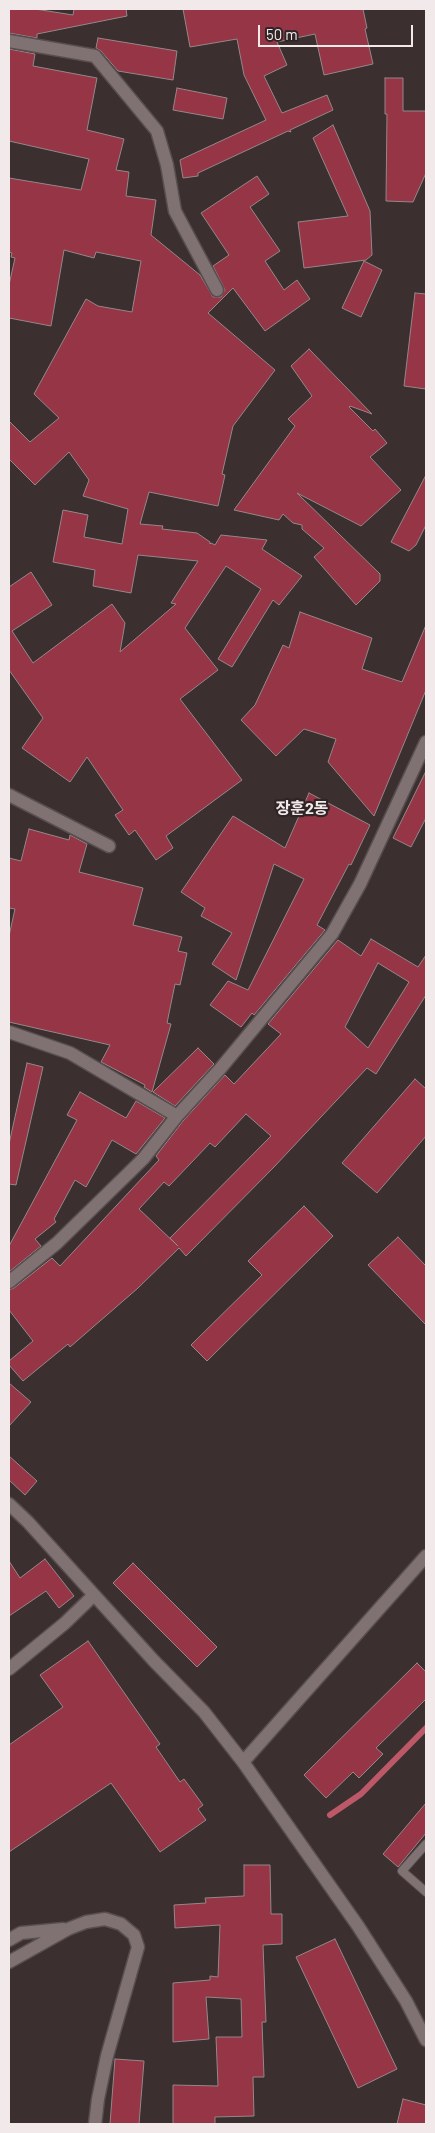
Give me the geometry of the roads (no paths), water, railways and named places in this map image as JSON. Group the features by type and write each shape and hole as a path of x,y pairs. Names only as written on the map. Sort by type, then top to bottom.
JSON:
{"street":[{"path":"9,42 95,56 157,131 167,165 175,211 217,290"},
{"path":"9,1282 57,1243 136,1166 177,1116 220,1069 332,934 360,884 426,742"},
{"path":"9,795 109,846"},
{"path":"9,1032 70,1053 177,1116"},
{"path":"9,1504 28,1522 204,1712 243,1762 358,1926 406,2001 426,2040"},
{"path":"243,1762 426,1556"},
{"path":"9,1669 65,1623 94,1595"},
{"path":"9,1940 21,1933 68,1929 105,1919 121,1924 134,1935 138,1947 107,2056 94,2124"},
{"path":"9,1962 68,1929"}],"lane":[{"path":"426,1844 402,1872 426,1892"}],"waterway":[{"path":"330,1815 361,1794 426,1728"}],"district":[{"name":"장훈2동","path":"302,809"}]}
